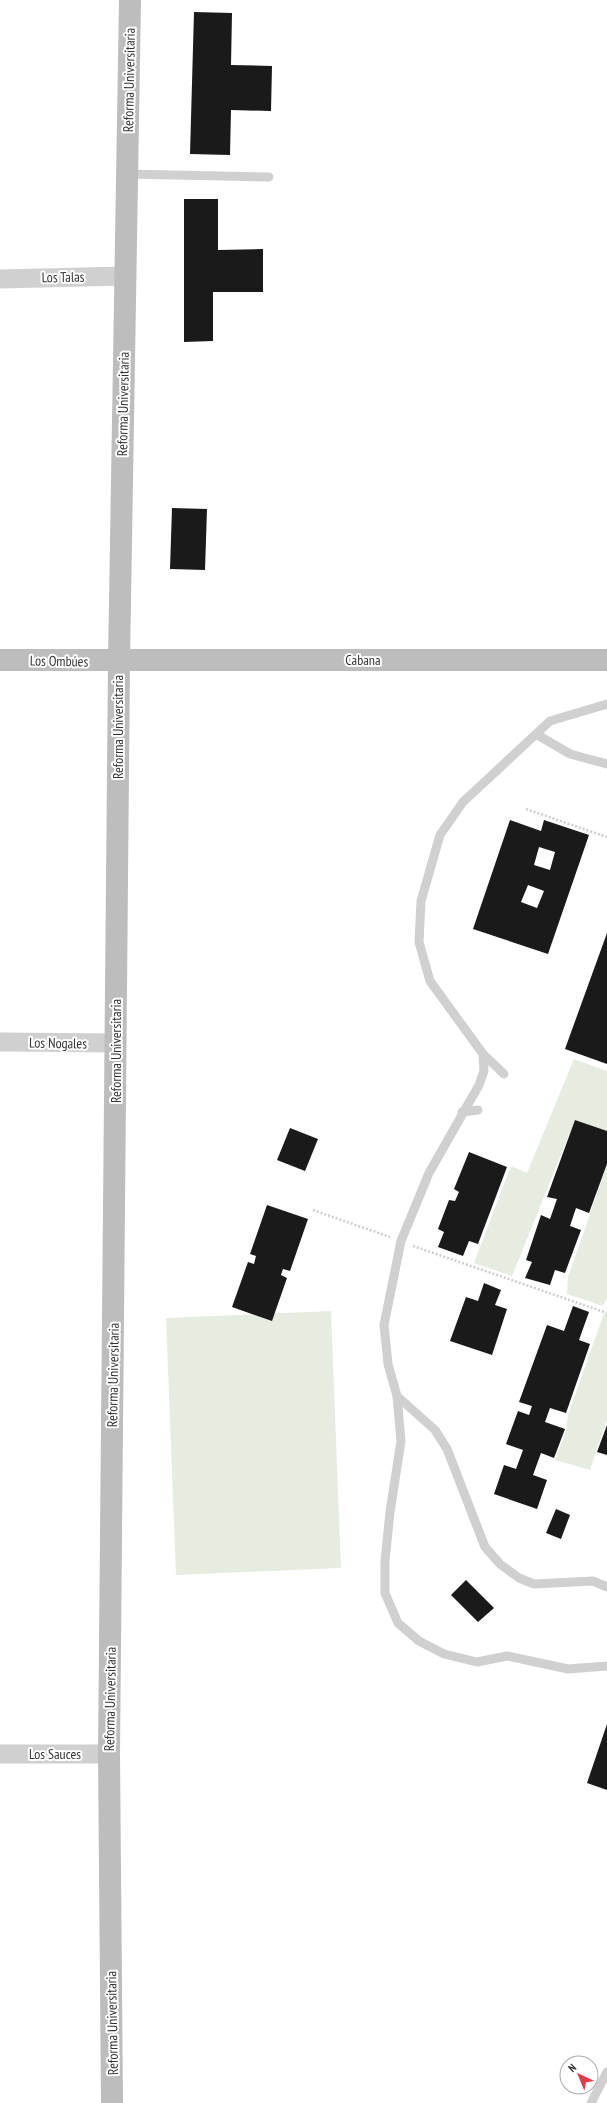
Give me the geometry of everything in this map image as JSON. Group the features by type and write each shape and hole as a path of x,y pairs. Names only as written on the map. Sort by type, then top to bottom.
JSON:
{"street":[{"name":"Reforma Universitaria","path":"112,2103 109,1754 119,662 130,0"},
{"name":"Los Talas","path":"0,279 125,276"},
{"name":"Los Ombúes","path":"0,660 119,662"},
{"name":"Cabana","path":"119,662 607,660"},
{"name":"Los Nogales","path":"0,1042 116,1043"},
{"name":"Los Sauces","path":"0,1754 109,1754"}],"lane":[{"path":"127,174 269,176"},
{"path":"504,1074 484,1054 430,981 419,942 421,901 440,835 463,802 550,721 607,704"},
{"path":"536,734 570,754 607,764"},
{"path":"484,1054 484,1071 479,1085 462,1112 429,1173 401,1242 384,1325 388,1364 397,1396 401,1441 385,1562 385,1594 398,1623 419,1641 444,1654 477,1662 507,1656 568,1669 607,1666"},
{"path":"462,1112 478,1110"},
{"path":"397,1396 435,1430 448,1449 486,1547 500,1564 519,1578 534,1584 592,1581 607,1587"},
{"path":"591,2103 607,2072"}],"path":[{"path":"526,809 607,837"},
{"path":"313,1210 607,1313"}],"shaded area":[{"path":"574,1059 607,1071 607,1131 575,1120 512,1276 474,1263 511,1166 527,1173"},
{"path":"607,1166 607,1297 603,1306 567,1294 568,1277"},
{"path":"331,1311 341,1568 176,1575 166,1318"},
{"path":"604,1313 607,1314 607,1419 590,1470 555,1460 566,1431 568,1415"}],"building":[{"path":"194,12 232,13 231,65 272,66 271,111 231,110 230,155 190,154"},
{"path":"184,199 218,199 218,250 263,249 263,292 213,292 213,341 184,342"},
{"path":"172,508 207,509 205,570 170,569"},
{"path":"510,820 541,831 544,820 589,835 548,954 473,929","holes":["539,847 555,852 550,870 534,865","528,885 544,891 537,908 521,902"]},
{"path":"607,933 607,1064 565,1049"},
{"path":"575,1120 607,1131 607,1164 589,1213 576,1208 570,1226 581,1230 565,1273 555,1270 550,1285 525,1278 532,1262 526,1260 541,1215 550,1219 557,1199 547,1197"},
{"path":"290,1128 318,1139 305,1171 277,1160"},
{"path":"469,1152 507,1167 478,1244 469,1241 463,1256 438,1247 444,1232 438,1229 449,1200 455,1201 459,1192 454,1189"},
{"path":"267,1205 308,1219 290,1271 283,1269 281,1275 287,1278 272,1321 232,1307 248,1262 254,1264 256,1256 250,1254"},
{"path":"484,1283 501,1290 495,1305 507,1309 492,1355 450,1341 466,1297 478,1301"},
{"path":"573,1306 589,1312 579,1340 590,1344 566,1413 550,1408 545,1422 565,1429 554,1458 541,1453 533,1475 547,1480 537,1509 494,1494 504,1465 516,1469 523,1450 506,1444 518,1411 529,1415 532,1406 519,1402 547,1325 564,1331"},
{"path":"607,1425 607,1455 597,1452"},
{"path":"556,1509 570,1515 561,1539 546,1533"},
{"path":"466,1580 494,1608 478,1622 451,1595"},
{"path":"607,1724 607,1790 587,1783"}]}
